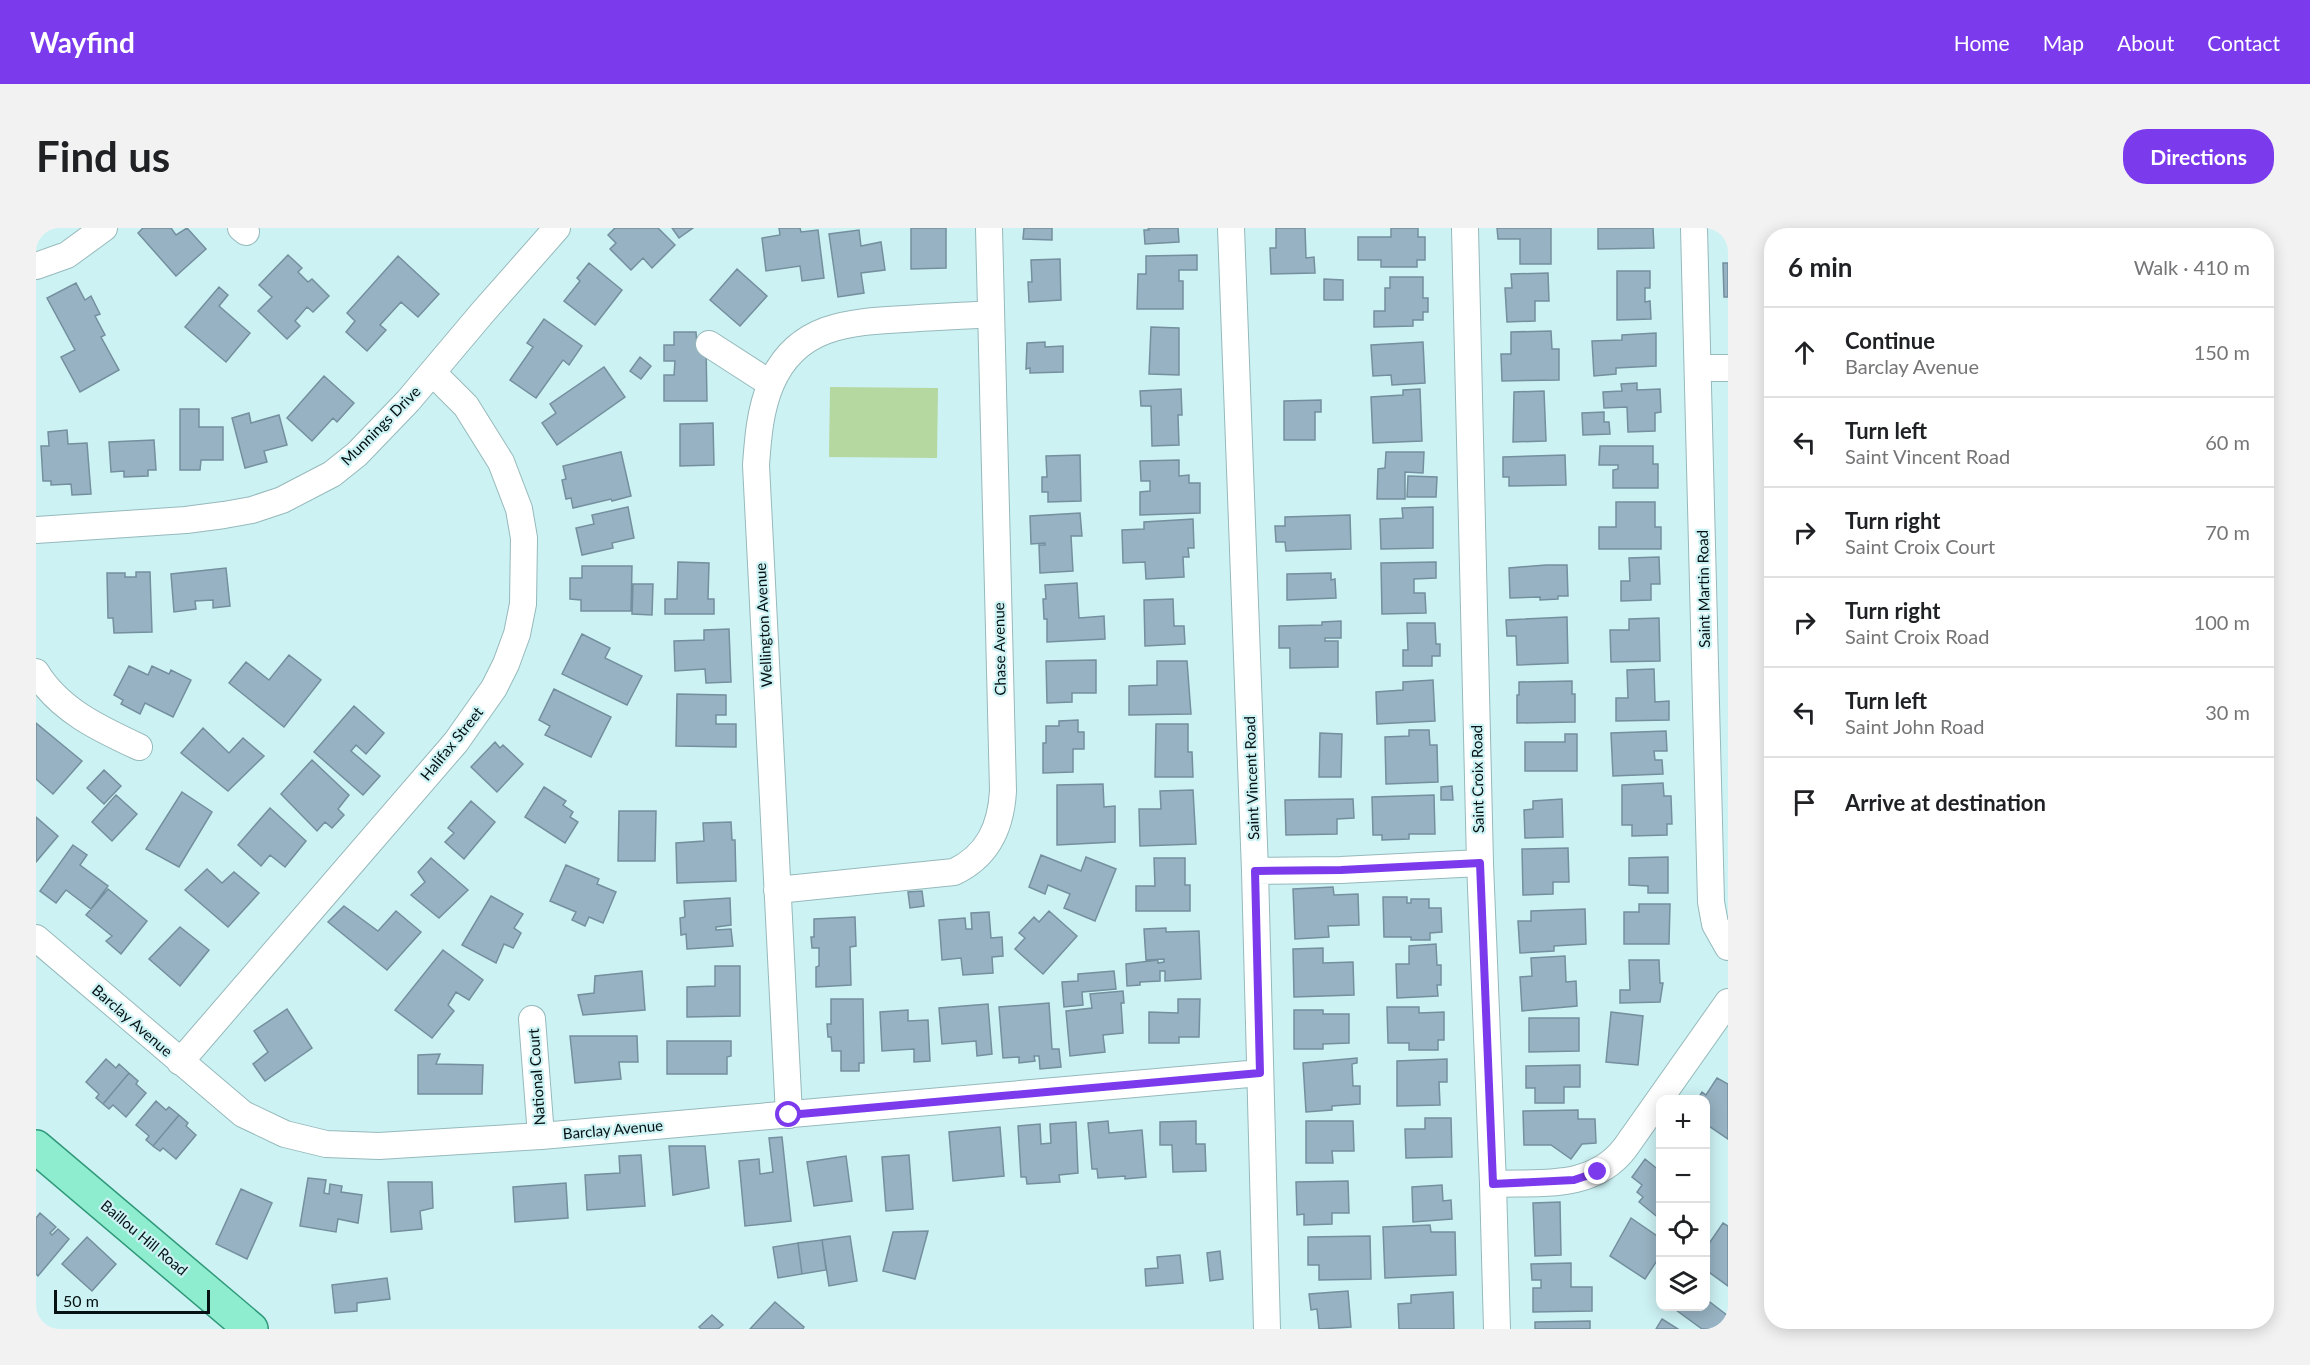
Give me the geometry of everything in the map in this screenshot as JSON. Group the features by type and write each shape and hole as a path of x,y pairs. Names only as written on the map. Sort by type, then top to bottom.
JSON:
{"main road":[{"name":"Baillou Hill Road","path":"36,1147 251,1329"}],"street":[{"path":"36,266 67,255 104,228"},
{"name":"Munnings Drive","path":"36,530 205,518 252,510 282,500 332,474 357,454 432,373 557,228"},
{"name":"Chase Avenue","path":"777,890 954,872 978,857 989,844 996,830 1003,791 989,228"},
{"name":"Saint Vincent Road","path":"1231,228 1255,871 1267,1329"},
{"name":"Saint Croix Road","path":"1465,228 1480,863 1497,1329"},
{"name":"Saint Martin Road","path":"1694,228 1711,902 1715,924 1728,947"},
{"name":"Wellington Avenue","path":"789,1115 756,465 760,421 771,384 782,363 798,346 826,328 864,321 992,314"},
{"path":"709,344 771,384"},
{"path":"1698,368 1728,368"},
{"name":"Halifax Street","path":"180,1062 456,742 485,702 507,664 517,634 523,604 524,538 519,509 501,462 466,406 432,373"},
{"path":"36,672 59,700 82,718 139,747"},
{"path":"1255,871 1341,870 1480,863"},
{"name":"Barclay Avenue","path":"36,938 243,1114 271,1129 304,1141 336,1145 379,1146 541,1136 1260,1073"},
{"path":"1493,1184 1574,1180 1609,1166 1625,1148 1728,1002"},
{"name":"National Court","path":"532,1018 541,1136"}],"green space":[{"path":"830,387 938,388 937,458 829,457"}],"building":[{"path":"143,228 171,228 176,235 187,228 206,249 176,276 138,233"},
{"path":"615,228 658,228 675,245 652,268 643,258 631,270 610,249 616,243 608,235"},
{"path":"672,228 693,228 679,238"},
{"path":"779,228 800,228 801,232 818,230 824,278 802,281 800,266 766,271 762,238 780,235"},
{"path":"911,228 946,228 946,268 911,269"},
{"path":"1024,228 1052,228 1052,240 1023,239"},
{"path":"1148,228 1178,228 1179,242 1145,244 1144,230 1149,230"},
{"path":"1276,228 1305,228 1306,258 1314,257 1315,273 1271,274 1270,248 1276,248"},
{"path":"1391,228 1418,228 1418,237 1425,237 1425,260 1417,260 1417,267 1381,267 1381,260 1358,260 1358,237 1391,237"},
{"path":"1497,228 1551,228 1551,264 1520,264 1520,239 1498,239"},
{"path":"1598,228 1653,228 1654,248 1598,249"},
{"path":"859,230 861,246 881,242 885,270 861,273 864,293 838,297 829,234"},
{"path":"288,255 302,268 298,272 308,282 312,279 329,296 313,312 307,307 295,321 300,326 287,339 258,311 272,297 259,285"},
{"path":"1197,255 1197,270 1179,270 1179,281 1183,281 1183,309 1137,309 1138,274 1146,274 1146,256"},
{"path":"398,256 439,294 418,317 401,302 380,325 386,330 367,351 346,332 355,321 347,313"},
{"path":"1060,259 1061,300 1029,302 1028,282 1032,282 1031,260"},
{"path":"589,263 622,290 595,325 564,301 580,281 577,278"},
{"path":"1723,263 1728,263 1728,297 1724,297"},
{"path":"737,269 767,296 740,326 710,300"},
{"path":"1617,271 1650,271 1650,288 1645,288 1645,302 1650,301 1651,319 1617,320"},
{"path":"1548,273 1549,301 1535,301 1535,321 1507,322 1505,288 1512,288 1511,274"},
{"path":"1390,277 1423,277 1423,298 1428,298 1428,312 1423,312 1423,320 1413,320 1413,326 1374,327 1374,311 1385,311 1385,288 1390,288"},
{"path":"1324,279 1343,280 1343,300 1324,300"},
{"path":"76,283 85,300 91,296 100,314 95,316 105,335 101,337 119,370 80,392 61,357 75,350 47,298"},
{"path":"219,287 228,295 219,306 250,333 226,362 185,327"},
{"path":"544,319 582,346 569,365 563,360 536,398 510,380 533,347 527,343"},
{"path":"1151,327 1179,328 1179,375 1149,374"},
{"path":"1551,331 1552,349 1559,349 1559,380 1502,381 1501,354 1511,354 1511,332"},
{"path":"674,332 696,332 697,345 706,344 707,401 664,401 664,375 674,375 675,361 664,361 664,345 674,345"},
{"path":"1656,333 1656,366 1616,368 1616,374 1594,376 1592,341 1622,340 1622,335"},
{"path":"1045,342 1045,347 1063,346 1063,372 1030,373 1030,368 1026,369 1027,343"},
{"path":"1423,342 1425,383 1392,385 1391,375 1373,376 1371,345"},
{"path":"640,357 651,366 641,379 630,371"},
{"path":"604,367 625,397 557,445 542,423 556,413 550,404"},
{"path":"324,376 354,403 337,422 333,418 312,441 287,418"},
{"path":"1637,383 1637,390 1660,389 1661,412 1655,413 1655,431 1628,432 1627,407 1604,408 1603,392 1622,391 1621,384"},
{"path":"1181,389 1182,415 1178,415 1179,445 1152,446 1151,406 1141,406 1140,391"},
{"path":"1420,389 1422,441 1373,443 1371,397 1403,395 1403,390"},
{"path":"1544,391 1546,441 1513,442 1514,392"},
{"path":"1321,400 1321,412 1315,412 1315,440 1284,440 1284,401"},
{"path":"180,409 199,409 199,427 223,427 223,460 201,460 200,470 180,470"},
{"path":"1604,412 1604,422 1609,422 1610,434 1583,435 1582,413"},
{"path":"249,413 251,423 279,415 287,445 264,451 267,462 245,468 232,418"},
{"path":"713,423 714,465 680,466 680,424"},
{"path":"67,430 68,444 87,443 91,494 72,495 71,484 51,485 51,481 43,481 41,446 49,446 48,432"},
{"path":"154,440 156,470 148,470 148,476 124,477 124,471 111,472 109,442"},
{"path":"1600,446 1653,446 1653,464 1658,464 1658,488 1613,488 1613,470 1618,469 1618,465 1599,465"},
{"path":"621,452 631,496 573,508 571,498 566,499 562,480 566,479 563,466"},
{"path":"1386,452 1424,452 1423,473 1405,472 1405,499 1377,499 1378,469 1385,468"},
{"path":"1080,455 1081,501 1048,502 1048,492 1042,492 1042,477 1047,477 1046,456"},
{"path":"1565,455 1566,485 1509,486 1509,477 1503,477 1503,457"},
{"path":"1179,460 1179,476 1189,475 1189,483 1200,483 1200,513 1140,515 1140,492 1150,491 1150,481 1141,481 1140,461"},
{"path":"1408,476 1437,477 1436,497 1407,497"},
{"path":"1616,502 1655,502 1655,527 1661,527 1661,549 1599,549 1599,527 1616,527"},
{"path":"628,507 634,538 612,543 613,548 582,555 576,528 594,524 592,515"},
{"path":"1433,507 1433,548 1381,549 1380,519 1403,518 1402,508"},
{"path":"1080,513 1082,536 1071,536 1073,571 1040,573 1039,545 1045,545 1045,543 1031,544 1030,516"},
{"path":"1350,515 1351,549 1286,551 1285,542 1276,542 1275,526 1285,526 1285,517"},
{"path":"1193,519 1194,548 1188,548 1189,557 1183,557 1184,577 1146,579 1145,562 1123,563 1122,530 1144,529 1144,522"},
{"path":"1659,557 1660,584 1651,584 1651,600 1621,601 1621,581 1630,581 1629,558"},
{"path":"678,562 709,563 708,599 714,599 714,614 665,614 665,599 677,599"},
{"path":"1436,562 1436,578 1414,579 1414,593 1425,593 1426,613 1382,614 1381,563"},
{"path":"1567,565 1568,596 1540,600 1540,597 1510,598 1509,568"},
{"path":"582,566 632,566 631,611 581,611 581,600 570,599 570,578 582,578"},
{"path":"226,568 230,606 213,608 213,600 195,601 196,609 174,612 171,574"},
{"path":"136,572 150,572 152,632 114,633 113,618 108,618 107,573 125,573 125,577 136,577"},
{"path":"1331,573 1331,580 1335,579 1336,598 1287,600 1287,574"},
{"path":"1077,583 1079,618 1104,616 1105,639 1047,642 1047,619 1044,619 1043,599 1046,599 1045,585"},
{"path":"633,584 653,584 652,615 632,614"},
{"path":"1173,599 1174,626 1184,626 1185,644 1145,646 1144,600"},
{"path":"1567,617 1568,663 1517,665 1516,636 1507,636 1506,620"},
{"path":"1659,618 1660,661 1611,662 1610,630 1629,630 1629,619"},
{"path":"1341,621 1341,638 1325,638 1325,641 1338,641 1338,667 1290,668 1290,648 1279,648 1279,626 1322,625 1322,622"},
{"path":"1407,623 1435,623 1436,644 1440,644 1440,656 1432,656 1432,666 1403,666 1403,650 1408,650"},
{"path":"729,629 731,682 706,683 705,669 675,671 674,641 704,640 704,630"},
{"path":"582,634 610,648 605,658 642,676 627,705 562,674"},
{"path":"289,655 321,680 284,727 229,683 246,662 269,680"},
{"path":"1096,660 1096,693 1072,693 1072,702 1047,703 1046,661"},
{"path":"1157,661 1187,661 1191,714 1129,715 1129,686 1157,685"},
{"path":"129,666 148,675 152,666 169,674 171,670 191,680 173,717 145,703 140,714 121,704 123,700 114,695"},
{"path":"1654,669 1655,702 1669,701 1669,720 1616,721 1616,698 1628,698 1627,670"},
{"path":"1433,680 1435,721 1377,724 1376,692 1403,690 1403,682"},
{"path":"1572,681 1572,694 1575,694 1575,722 1517,723 1519,682"},
{"path":"554,689 611,717 591,757 545,735 550,726 539,720"},
{"path":"677,694 726,695 726,715 716,715 716,724 736,724 736,747 676,746"},
{"path":"354,706 384,733 366,754 356,745 351,751 380,776 363,795 314,752"},
{"path":"1078,720 1078,732 1084,732 1084,749 1073,749 1073,772 1043,773 1043,743 1046,743 1046,726 1059,726 1059,721"},
{"path":"36,723 82,761 53,794 36,779"},
{"path":"1156,724 1188,724 1188,752 1192,752 1193,777 1155,777"},
{"path":"203,728 229,753 243,738 264,756 228,791 181,753"},
{"path":"1409,730 1429,730 1430,745 1437,745 1438,782 1386,784 1385,737 1409,736"},
{"path":"1666,731 1667,751 1654,751 1655,760 1662,760 1663,774 1613,776 1611,733"},
{"path":"1320,733 1342,734 1341,777 1319,777"},
{"path":"1565,734 1577,734 1577,771 1525,771 1525,742 1565,742"},
{"path":"495,742 500,748 503,745 523,764 497,792 471,767"},
{"path":"312,760 349,795 338,809 344,815 332,828 325,822 317,831 281,794"},
{"path":"104,770 121,786 104,804 87,788"},
{"path":"1663,783 1664,796 1671,796 1672,824 1667,824 1667,835 1632,836 1632,825 1622,825 1622,785"},
{"path":"1103,784 1104,807 1115,806 1115,842 1057,845 1057,785"},
{"path":"1452,786 1453,800 1441,800 1441,787"},
{"path":"544,787 566,801 563,805 573,812 570,817 578,822 565,843 525,817"},
{"path":"1193,790 1196,844 1140,846 1139,809 1161,809 1160,791"},
{"path":"182,792 212,812 179,867 146,849"},
{"path":"116,795 137,814 112,841 92,822"},
{"path":"1434,795 1435,834 1409,834 1409,839 1382,840 1382,835 1373,835 1372,797"},
{"path":"1353,799 1354,818 1337,819 1337,834 1286,835 1285,800"},
{"path":"1562,799 1563,837 1525,838 1524,810 1533,809 1533,801"},
{"path":"471,801 495,822 464,859 445,842 454,833 448,828"},
{"path":"270,808 306,841 285,867 270,855 261,866 238,845"},
{"path":"619,811 656,811 655,861 618,861"},
{"path":"36,817 58,836 36,862"},
{"path":"731,822 732,840 735,840 736,881 677,883 676,843 704,841 703,823"},
{"path":"73,845 87,855 80,865 108,886 91,909 66,890 56,903 40,891"},
{"path":"1568,848 1569,882 1553,882 1553,894 1523,895 1522,849"},
{"path":"1041,855 1081,871 1086,857 1116,869 1095,921 1064,908 1070,894 1048,885 1045,894 1029,887"},
{"path":"1668,857 1668,893 1648,893 1648,886 1629,885 1629,858"},
{"path":"431,858 468,890 439,918 411,895 425,882 418,872"},
{"path":"1154,858 1185,858 1185,885 1190,885 1190,911 1136,911 1136,886 1155,886"},
{"path":"566,865 599,879 597,884 616,892 603,923 589,917 585,926 572,920 576,912 550,901"},
{"path":"207,869 222,883 234,872 259,893 228,927 185,890"},
{"path":"1333,887 1334,895 1358,894 1359,925 1328,926 1329,937 1295,939 1293,889"},
{"path":"108,889 147,921 121,954 106,941 112,936 86,915"},
{"path":"922,891 924,906 910,908 908,892"},
{"path":"491,896 523,914 514,928 521,933 513,948 504,944 496,963 462,945"},
{"path":"1383,897 1407,897 1407,903 1411,903 1411,899 1429,899 1429,908 1441,908 1442,932 1430,933 1430,940 1384,937"},
{"path":"730,898 731,925 716,927 716,930 731,929 733,946 687,949 686,934 681,935 680,918 685,917 684,901"},
{"path":"1639,904 1670,904 1669,944 1624,944 1624,912 1639,912"},
{"path":"344,906 378,931 396,911 421,932 387,970 328,922"},
{"path":"1585,909 1586,944 1554,946 1554,951 1520,953 1518,921 1531,921 1531,911"},
{"path":"1049,911 1077,936 1043,974 1015,949 1025,938 1019,933 1034,917 1039,922"},
{"path":"989,912 991,938 1002,937 1003,956 992,957 993,973 963,975 961,958 942,960 939,920 965,918 966,929 972,929 971,913"},
{"path":"855,917 856,946 850,947 851,985 816,987 819,948 812,948 814,919"},
{"path":"180,927 209,950 180,986 149,959"},
{"path":"1166,928 1166,932 1199,931 1201,979 1165,981 1165,971 1160,971 1160,981 1140,982 1140,985 1127,986 1126,964 1158,960 1158,963 1164,962 1164,959 1146,960 1144,929"},
{"path":"1436,944 1437,965 1441,965 1441,985 1437,985 1438,996 1397,998 1396,964 1409,964 1409,946"},
{"path":"1323,948 1323,963 1353,962 1354,995 1294,997 1293,949"},
{"path":"443,950 483,980 469,1000 456,992 448,1005 454,1011 432,1038 395,1010"},
{"path":"1565,956 1566,982 1576,981 1577,1006 1522,1011 1520,977 1532,976 1531,958"},
{"path":"1629,960 1659,960 1660,983 1663,983 1660,1002 1620,1003 1620,990 1630,990"},
{"path":"715,966 740,966 740,1016 687,1017 687,987 715,986"},
{"path":"642,971 645,1010 583,1015 578,995 594,993 595,976"},
{"path":"1114,971 1116,989 1082,992 1083,1005 1064,1007 1062,982 1078,981 1078,974"},
{"path":"1123,991 1124,1003 1121,1003 1123,1033 1103,1035 1105,1052 1070,1056 1066,1011 1092,1008 1090,994"},
{"path":"831,999 863,999 864,1063 859,1063 859,1071 841,1071 841,1051 832,1051 827,1024 831,1024"},
{"path":"1178,999 1200,999 1199,1037 1179,1037 1179,1043 1149,1043 1149,1012 1178,1013"},
{"path":"1049,1003 1052,1049 1059,1049 1061,1067 1040,1069 1039,1056 1034,1056 1035,1061 1019,1063 1019,1057 1003,1058 999,1007"},
{"path":"988,1004 992,1054 977,1056 976,1041 942,1044 939,1008"},
{"path":"1387,1007 1419,1007 1419,1013 1444,1012 1444,1040 1438,1040 1438,1050 1409,1050 1409,1043 1388,1043"},
{"path":"287,1009 312,1048 265,1081 253,1064 268,1052 254,1031"},
{"path":"908,1010 908,1021 928,1020 930,1061 914,1062 914,1049 882,1051 880,1012"},
{"path":"1294,1010 1323,1010 1323,1014 1349,1014 1349,1043 1323,1044 1323,1049 1294,1049"},
{"path":"1611,1012 1643,1016 1638,1065 1606,1062"},
{"path":"1529,1018 1579,1018 1579,1051 1529,1052"},
{"path":"570,1036 637,1036 638,1062 619,1062 621,1079 575,1083"},
{"path":"667,1041 731,1041 731,1056 727,1057 727,1074 667,1074"},
{"path":"440,1054 436,1064 483,1065 482,1094 418,1094 418,1055"},
{"path":"1357,1058 1357,1063 1352,1064 1353,1086 1360,1086 1360,1104 1332,1106 1332,1110 1306,1112 1303,1063"},
{"path":"106,1059 116,1068 119,1064 129,1073 103,1104 96,1098 99,1094 86,1082"},
{"path":"1447,1059 1447,1082 1439,1082 1440,1105 1397,1106 1397,1061"},
{"path":"1580,1065 1580,1087 1564,1087 1564,1103 1535,1103 1535,1088 1526,1088 1526,1066"},
{"path":"129,1073 146,1093 126,1117 113,1105 109,1109 103,1104"},
{"path":"1717,1078 1728,1084 1728,1139 1710,1127 1710,1095 1706,1095"},
{"path":"156,1101 166,1110 169,1107 179,1115 153,1146 146,1140 149,1136 136,1125"},
{"path":"1578,1110 1578,1119 1595,1119 1596,1143 1582,1144 1571,1159 1551,1145 1524,1145 1523,1111"},
{"path":"179,1115 196,1135 176,1159 163,1148 160,1151 153,1146"},
{"path":"1425,1118 1451,1118 1452,1157 1406,1158 1405,1129 1425,1129"},
{"path":"1108,1121 1109,1133 1142,1130 1146,1177 1098,1178 1097,1169 1092,1169 1088,1123"},
{"path":"1196,1121 1196,1144 1205,1144 1206,1171 1173,1172 1172,1145 1160,1145 1160,1122"},
{"path":"1306,1121 1353,1121 1354,1151 1332,1151 1333,1163 1306,1163"},
{"path":"1076,1122 1078,1173 1059,1175 1060,1182 1027,1184 1026,1177 1021,1177 1018,1126 1040,1124 1041,1144 1051,1143 1050,1124"},
{"path":"1000,1127 1004,1176 953,1181 949,1132"},
{"path":"782,1137 791,1221 745,1226 739,1161 759,1159 760,1174 773,1172 769,1138"},
{"path":"669,1146 705,1146 709,1188 673,1195"},
{"path":"641,1155 645,1206 587,1210 585,1175 620,1173 619,1156"},
{"path":"909,1155 913,1209 886,1211 882,1157"},
{"path":"846,1156 852,1201 814,1206 807,1162"},
{"path":"1645,1159 1656,1168 1656,1216 1639,1202 1643,1197 1637,1192 1642,1185 1632,1177"},
{"path":"308,1178 326,1180 324,1193 329,1194 330,1184 342,1186 341,1192 362,1195 358,1223 338,1219 336,1232 300,1226"},
{"path":"1348,1181 1349,1213 1332,1213 1332,1224 1304,1225 1304,1214 1297,1215 1296,1182"},
{"path":"388,1182 432,1182 433,1208 420,1211 422,1229 391,1232"},
{"path":"566,1183 568,1218 515,1222 513,1187"},
{"path":"1442,1185 1443,1201 1451,1200 1452,1219 1413,1222 1412,1187"},
{"path":"241,1189 272,1203 247,1259 216,1244"},
{"path":"1560,1202 1561,1255 1535,1256 1533,1203"},
{"path":"40,1213 56,1227 50,1233 52,1235 58,1229 69,1239 38,1276 36,1274 36,1218"},
{"path":"1631,1218 1656,1235 1656,1262 1645,1279 1610,1256"},
{"path":"1723,1223 1728,1226 1728,1286 1710,1273 1710,1242"},
{"path":"1430,1225 1431,1232 1455,1232 1456,1275 1385,1278 1383,1227"},
{"path":"928,1231 915,1279 883,1271 893,1232"},
{"path":"850,1236 857,1281 829,1286 822,1240"},
{"path":"1370,1236 1371,1279 1319,1280 1319,1265 1308,1265 1308,1237"},
{"path":"87,1237 116,1264 92,1291 62,1264"},
{"path":"822,1240 826,1270 802,1274 798,1243"},
{"path":"798,1243 802,1274 778,1278 773,1247"},
{"path":"1220,1251 1223,1279 1210,1281 1207,1253"},
{"path":"1180,1255 1183,1283 1146,1286 1145,1269 1158,1268 1157,1257"},
{"path":"1571,1263 1571,1287 1592,1287 1592,1311 1533,1312 1533,1288 1541,1288 1541,1280 1532,1280 1531,1264"},
{"path":"387,1278 390,1299 357,1303 357,1311 335,1313 332,1285"},
{"path":"1348,1291 1351,1327 1319,1329 1317,1309 1311,1310 1309,1294"},
{"path":"1453,1292 1454,1329 1399,1329 1398,1304 1411,1303 1411,1295"},
{"path":"775,1302 804,1327 803,1329 750,1329"},
{"path":"1710,1302 1728,1316 1719,1329 1702,1329 1677,1311 1710,1311"},
{"path":"712,1315 723,1325 718,1329 701,1329 699,1327"},
{"path":"1662,1319 1678,1329 1656,1329"},
{"path":"1590,1321 1590,1329 1535,1329 1535,1322"}],"route":[{"path":"789,1115 1260,1073 1255,871 1341,870 1480,863 1493,1184 1574,1180 1598,1172"}]}
